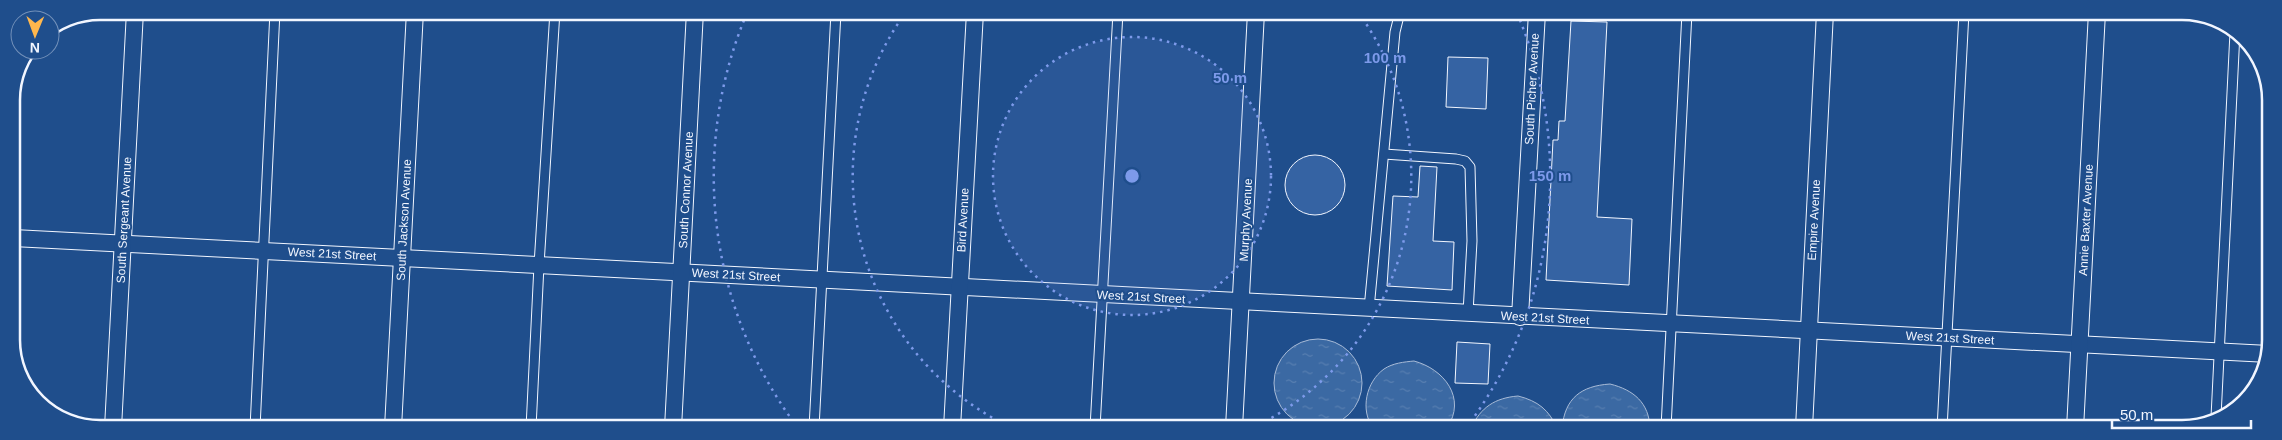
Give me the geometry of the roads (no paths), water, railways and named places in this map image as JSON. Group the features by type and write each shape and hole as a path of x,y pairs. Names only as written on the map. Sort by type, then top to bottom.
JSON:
{"street":[{"name":"South Sergeant Avenue","path":"113,420 135,20"},
{"name":"South Jackson Avenue","path":"393,420 415,20"},
{"name":"South Connor Avenue","path":"673,420 695,20"},
{"name":"Bird Avenue","path":"952,420 975,20"},
{"name":"Murphy Avenue","path":"1235,420 1256,20"},
{"name":"South Picher Avenue","path":"1520,317 1536,20"},
{"name":"Empire Avenue","path":"1804,420 1825,20"},
{"name":"Annie Baxter Avenue","path":"2075,420 2097,20"},
{"name":"West 21st Street","path":"20,238 539,264 1242,303 2260,354"}],"lane":[{"path":"255,420 275,20"},
{"path":"531,420 554,20"},
{"path":"814,420 836,20"},
{"path":"1095,420 1118,20"},
{"path":"1370,309 1395,32 1398,20"},
{"path":"1666,420 1687,20"},
{"path":"1943,420 1964,20"},
{"path":"2216,412 2235,40"},
{"path":"1384,154 1456,159 1465,161 1470,167 1472,241 1468,313"}],"water":[{"path":"1318,339 1335,342 1349,352 1359,366 1362,383 1359,400 1349,414 1341,420 1295,420 1287,414 1277,400 1274,383 1277,366 1287,352 1301,342"},
{"path":"1414,361 1425,365 1443,378 1453,396 1454,406 1451,420 1369,420 1366,405 1369,389 1373,381 1384,369 1399,363"},
{"path":"1610,384 1633,394 1647,411 1649,420 1564,420 1571,401 1576,396 1583,391 1600,385"},
{"path":"1518,396 1537,404 1546,411 1552,420 1476,420 1484,409 1496,401"}]}
